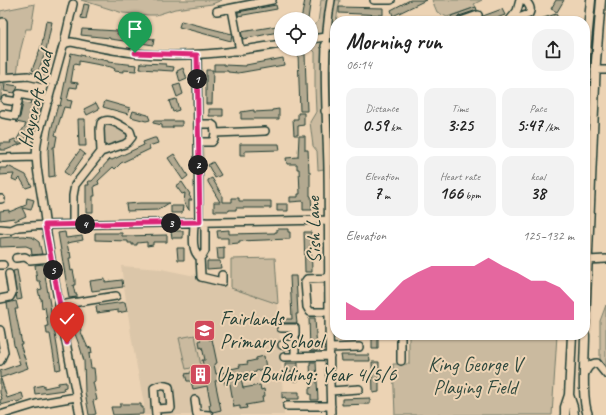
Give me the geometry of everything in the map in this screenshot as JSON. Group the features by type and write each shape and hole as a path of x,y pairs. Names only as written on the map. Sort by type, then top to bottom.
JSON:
{"main road":[{"path":"590,16 592,0"},
{"path":"590,206 595,70 601,0"},
{"path":"566,415 565,407 569,395 572,340"},
{"path":"585,340 584,395 588,415"},
{"path":"569,395 574,415"}],"street":[{"path":"217,11 272,0"},
{"name":"Sish Lane","path":"330,158 325,111 325,46 331,0"},
{"path":"374,0 388,3"},
{"path":"514,16 518,11 520,0"},
{"path":"524,16 529,14 530,10 529,5 525,0"},
{"name":"Haycroft Road","path":"73,4 65,39 66,43 63,46 36,145 36,157 45,225 80,415"},
{"path":"232,9 240,51"},
{"path":"3,22 4,78 28,76 54,82"},
{"path":"318,38 326,37"},
{"path":"66,43 71,42 135,53 197,55 240,51 274,45"},
{"path":"325,46 330,46"},
{"path":"197,55 200,222 205,251 204,254 200,256"},
{"path":"595,70 606,70"},
{"path":"3,114 15,116 19,94 49,100"},
{"path":"5,100 18,102"},
{"path":"325,111 330,109"},
{"path":"74,224 73,196 75,185 101,152 128,142 132,137 130,131 109,120 102,121 100,129 101,152"},
{"path":"198,124 211,124 214,126 215,133 212,142 198,142"},
{"path":"215,133 265,131"},
{"path":"0,158 36,157"},
{"name":"Sish Lane","path":"330,203 328,220 330,278"},
{"path":"0,229 11,230 18,227 74,224 328,220"},
{"path":"200,222 194,248 200,256 201,277 222,282 222,275"},
{"path":"16,258 25,257 30,260 51,258"},
{"path":"590,260 606,259"},
{"path":"0,299 10,296 12,293 9,274"},
{"path":"329,312 310,312 307,307 305,282 307,279 330,278"},
{"path":"60,306 116,296"},
{"name":"Sish Lane","path":"330,303 331,415"},
{"path":"281,328 295,328 295,356"},
{"path":"0,330 4,352 0,361"},
{"path":"401,340 402,360"},
{"path":"282,345 295,344"},
{"path":"330,348 359,347"},
{"path":"284,357 330,356"},
{"path":"584,375 588,368 594,363 597,363 606,374"},
{"path":"331,391 359,389"},
{"path":"0,415 36,404 76,397"},
{"path":"195,400 197,415 209,415"},
{"path":"287,406 331,406"}],"shaded area":[{"name":"Fairlands Primary School","path":"121,266 161,269 195,276 278,304 284,415 144,415 144,404 132,341"}],"green space":[{"path":"81,0 222,0 212,4 175,9 156,15 149,15 123,13"},
{"path":"321,0 340,0 337,16 330,16 330,168 318,170 317,151 313,146 310,122 316,112 315,56 318,56 318,22"},
{"path":"432,0 482,0 474,4 476,7 450,16 445,16 437,12"},
{"path":"35,4 31,29 26,29 20,52 17,74 5,76 0,102 0,11"},
{"path":"108,123 129,134 126,141 103,147 103,125"},
{"path":"275,258 278,304 231,288 231,259"},
{"path":"606,305 606,368 600,359 600,321"},
{"path":"195,335 201,366 186,369 179,338"},
{"name":"King George V Playing Field","path":"409,340 557,340 552,415 395,415 393,364 409,364"}],"building":[{"path":"305,0 311,0 309,12 302,12"},
{"path":"410,0 426,0 393,16 391,10"},
{"path":"556,0 564,0 557,12 551,9"},
{"path":"84,4 89,5 86,19 81,18"},
{"path":"276,5 277,9 238,16 238,12"},
{"path":"339,7 383,8 383,15 339,13"},
{"path":"476,7 477,10 459,16 451,16"},
{"path":"502,9 505,15 502,16 483,16"},
{"path":"46,21 52,22 46,50 38,72 32,70 42,44"},
{"path":"181,21 232,34 231,41 179,27"},
{"path":"274,26 274,33 243,39 241,32"},
{"path":"82,29 118,31 117,34 154,39 153,45 81,35"},
{"path":"71,53 108,62 137,65 136,71 114,71 115,69 111,67 79,61 79,65 74,64 71,82 78,83 77,88 70,87 67,100 72,101 70,108 64,107 55,135 57,136 55,147 53,147 55,176 49,177 48,151 51,130 58,105 60,106"},
{"path":"298,56 305,56 307,111 300,111"},
{"path":"283,58 284,65 238,73 214,71 214,64 246,66"},
{"path":"141,63 166,64 166,66 174,67 173,71 140,69"},
{"path":"183,68 187,79 180,82 177,71"},
{"path":"206,70 213,70 212,104 206,104"},
{"path":"5,84 18,86 14,93 4,91"},
{"path":"180,84 183,94 177,97 173,86"},
{"path":"176,99 179,110 173,112 169,101"},
{"path":"31,101 38,103 34,126 23,142 17,139 26,124 16,122 20,117 23,103 30,104"},
{"path":"105,101 130,108 128,114 103,107"},
{"path":"96,103 99,109 87,115 84,109"},
{"path":"209,109 223,109 223,116 209,116"},
{"path":"279,109 279,119 241,119 241,112 254,110 254,112 272,111"},
{"path":"133,111 148,115 150,120 146,121 131,117"},
{"path":"298,113 304,113 304,125 298,126 298,135 294,135 293,119 298,119"},
{"path":"78,119 85,119 86,146 79,146"},
{"path":"153,121 182,121 182,126 162,128 162,125 153,123"},
{"path":"299,136 305,136 305,150 308,150 312,210 303,210 303,201 290,202 290,197 298,197 298,194 300,194 299,169 297,169 297,164 287,164 286,158 298,157"},
{"path":"156,138 158,143 149,146 150,149 121,163 115,169 113,167 98,181 99,184 94,186 95,196 93,196 93,212 86,212 86,185 89,185 88,181 92,181 110,159 112,160 144,145 143,142"},
{"path":"15,139 17,143 23,143 6,150 0,150 0,143 11,143 10,141"},
{"path":"240,144 279,144 280,150 245,151 245,155 240,155"},
{"path":"80,150 85,154 70,176 64,172"},
{"path":"174,154 188,176 183,180 168,158"},
{"path":"213,162 221,175 215,178 208,165"},
{"path":"8,166 26,175 32,186 26,188 20,178 17,181 12,179 14,174 0,175 0,168 7,168"},
{"path":"212,178 222,195 222,202 232,202 232,198 239,198 239,201 271,201 271,208 236,208 236,210 229,211 214,211 214,202 220,202 208,182 208,180"},
{"path":"182,182 192,200 189,200 189,210 184,202 185,193 182,194 176,186"},
{"path":"27,198 34,200 31,210 22,208 26,216 15,221 14,218 0,220 0,211 9,210 9,212 26,205"},
{"path":"169,203 158,210 127,211 126,204"},
{"path":"277,204 288,204 288,211 277,211"},
{"path":"171,206 183,206 182,213 171,213"},
{"path":"277,229 288,229 288,232 290,232 290,239 239,241 239,243 228,244 228,238 218,238 217,231 229,230 229,234 275,233 277,232"},
{"path":"171,231 183,231 183,238 172,238"},
{"path":"65,232 66,238 82,236 83,240 67,243 71,258 69,258 71,271 73,270 75,280 75,285 73,285 75,294 77,294 77,297 69,298 58,233"},
{"path":"304,232 311,232 312,272 305,272"},
{"path":"95,233 122,233 122,236 167,235 167,242 153,242 153,245 147,246 147,242 132,245 132,243 128,243 128,241 95,240"},
{"path":"23,236 32,237 39,242 42,254 32,255 31,248 26,246 0,247 0,238"},
{"path":"224,247 224,259 218,259 217,248"},
{"path":"177,248 184,248 184,260 178,260"},
{"path":"207,261 220,261 221,268 207,269"},
{"path":"43,264 61,369 56,370 50,334 47,334 46,326 48,326 45,307 42,308 38,290 42,289 40,281 37,281 35,265"},
{"path":"17,270 22,299 17,300 13,271"},
{"path":"290,276 296,276 297,323 281,323 281,319 292,319"},
{"path":"105,279 105,282 122,280 123,287 92,291 90,281"},
{"path":"16,301 18,309 15,309 22,344 20,344 28,368 0,378 0,371 20,364 14,345 7,303"},
{"path":"125,302 127,311 118,313 118,310 97,313 96,306"},
{"path":"78,310 81,332 88,348 91,347 92,353 89,354 91,368 94,368 95,382 93,382 97,400 93,401 96,414 92,415 89,415 85,392 84,361 75,334 71,311"},
{"path":"309,318 315,318 317,351 310,351"},
{"name":"Upper Building: Year 4/5/6","path":"209,336 209,340 212,339 217,363 214,364 216,374 231,371 231,369 240,367 239,365 248,364 247,362 264,356 266,368 241,378 243,388 260,385 261,390 264,389 265,396 262,397 263,402 246,405 247,408 240,409 240,406 234,407 230,384 225,385 224,379 215,381 221,410 213,412 210,410 209,405 211,405 207,386 193,389 191,381 187,381 185,374 204,368 202,360 205,360 199,341 201,340 200,338"},
{"path":"372,340 378,340 378,349 372,349"},
{"path":"341,355 369,355 370,361 342,361"},
{"path":"310,362 316,362 318,400 311,400 311,394 309,394 309,388 311,388"},
{"path":"372,362 379,362 379,392 373,393"},
{"path":"285,363 298,363 298,381 293,381 293,372 285,372"},
{"path":"0,379 7,398 22,393 24,400 17,403 16,401 1,405 0,400 2,399 0,393"},
{"path":"66,382 66,387 63,388 64,390 35,394 34,387 44,385 44,388"},
{"path":"282,392 299,392 299,399 282,398"},
{"path":"370,398 370,404 342,405 342,399"},
{"path":"120,404 141,404 141,407 143,407 143,414 113,415 111,407 120,407"}],"place":[{"name":"Fairlands Primary School","path":"205,330"},
{"name":"Upper Building: Year 4/5/6","path":"201,374"}],"route":[{"path":"67,343 45,225 200,222 197,55 135,53"}]}
